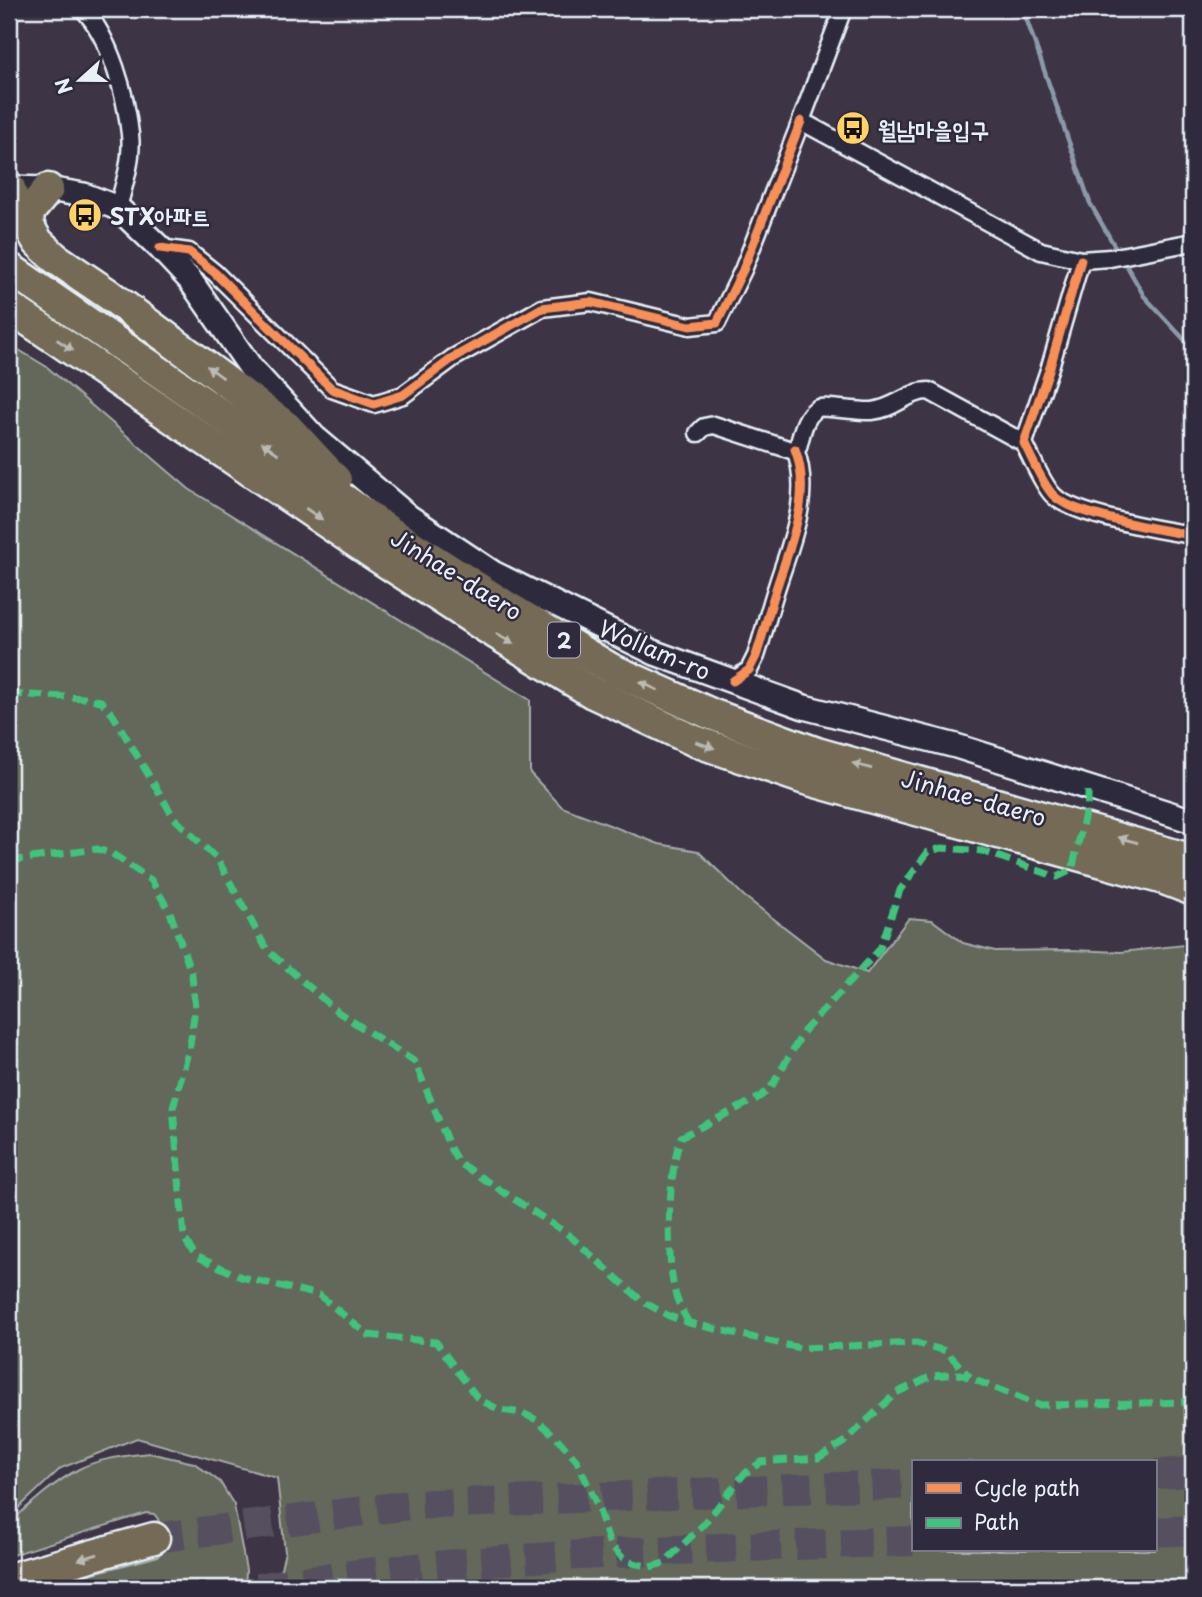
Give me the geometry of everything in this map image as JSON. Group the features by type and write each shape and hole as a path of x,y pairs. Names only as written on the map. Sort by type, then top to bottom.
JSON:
{"highway":[{"path":"9,188 17,216 9,225"},
{"path":"48,189 29,212 28,225 38,242 55,258 108,293 286,426 371,519"},
{"name":"Jinhae-daero","path":"9,268 371,519 503,604 611,669 711,714 817,753 1193,860"},
{"name":"Jinhae-daero","path":"9,307 386,562 593,693 695,741 805,779 1164,879 1193,890"},
{"path":"9,1580 154,1538"}],"main road":[{"name":"Wollam-ro","path":"9,188 48,189 84,195 118,208 190,280 251,368 305,427 409,517 493,573 655,653 804,707 956,746 1193,821"}],"street":[{"path":"83,9 96,23 115,67 131,135 129,168 118,208"},
{"path":"160,248 189,252 215,273 332,389 374,404 403,395 453,358 542,308 591,302 690,326 717,323 743,270 843,9"},
{"path":"802,121 1041,251 1081,260 1142,254 1193,242"},
{"path":"1024,443 1050,367 1081,260"},
{"path":"733,681 749,670 755,656 796,529 802,499 800,461 795,449 807,419 820,407 848,411 884,410 923,391 940,396 1024,443 1053,496 1080,510 1193,535"},
{"path":"698,433 704,426 714,425 770,445 795,449"}],"green space":[{"path":"9,344 47,367 189,489 530,700 530,773 562,807 659,844 698,851 744,896 826,959 867,973 909,918 932,920 963,943 995,951 1121,952 1193,944 1193,1588 276,1588 285,1552 277,1478 137,1438 61,1468 9,1517"},
{"path":"149,1453 194,1463 220,1482 234,1505 246,1570 245,1588 35,1588 158,1556 164,1549 158,1519 154,1514 146,1513 9,1556 9,1524 51,1487 79,1469 96,1462"}],"waterway":[{"path":"1023,9 1090,203 1118,252"},
{"path":"1123,259 1144,296 1193,349"}],"tunnel":[{"path":"1156,1474 1193,1472"},
{"path":"154,1538 410,1505 912,1484"},
{"path":"1156,1532 1193,1530"},
{"path":"258,1588 383,1571 515,1559 912,1541"}],"marked path":[{"path":"9,694 101,701 113,715 174,818 218,860 267,950 338,1012 415,1062 451,1150 459,1163 569,1235 642,1301 669,1316 689,1323 800,1348 916,1343 946,1351 970,1377"},
{"path":"689,1323 675,1293 670,1254 671,1191 681,1137 758,1098 770,1089 804,1031 880,949 900,890 928,852 941,848 982,851 1057,877 1072,870 1088,801 1088,788"},
{"path":"9,861 97,849 111,853 151,880 170,912 192,975 195,1008 190,1045 173,1108 184,1238 196,1256 241,1277 319,1295 368,1335 436,1342 478,1399 500,1410 522,1413 537,1420 556,1437 577,1461 598,1507 610,1545 623,1558 633,1563 650,1567 664,1563 704,1524 744,1474 761,1462 818,1458 843,1443 896,1393 932,1376 960,1374 1038,1405 1193,1402"}],"cycle path":[{"path":"160,248 189,252 215,273 332,389 374,404 403,395 453,358 542,308 591,302 690,326 717,323 743,270 801,121"},
{"path":"1081,260 1050,367 1024,443 1045,485 1063,502 1119,521 1193,535"},
{"path":"733,681 749,670 756,656 794,534 801,500 800,466 795,449"}],"place":[{"name":"월남마을입구","path":"853,128"},
{"name":"STX아파트","path":"85,215"}]}
